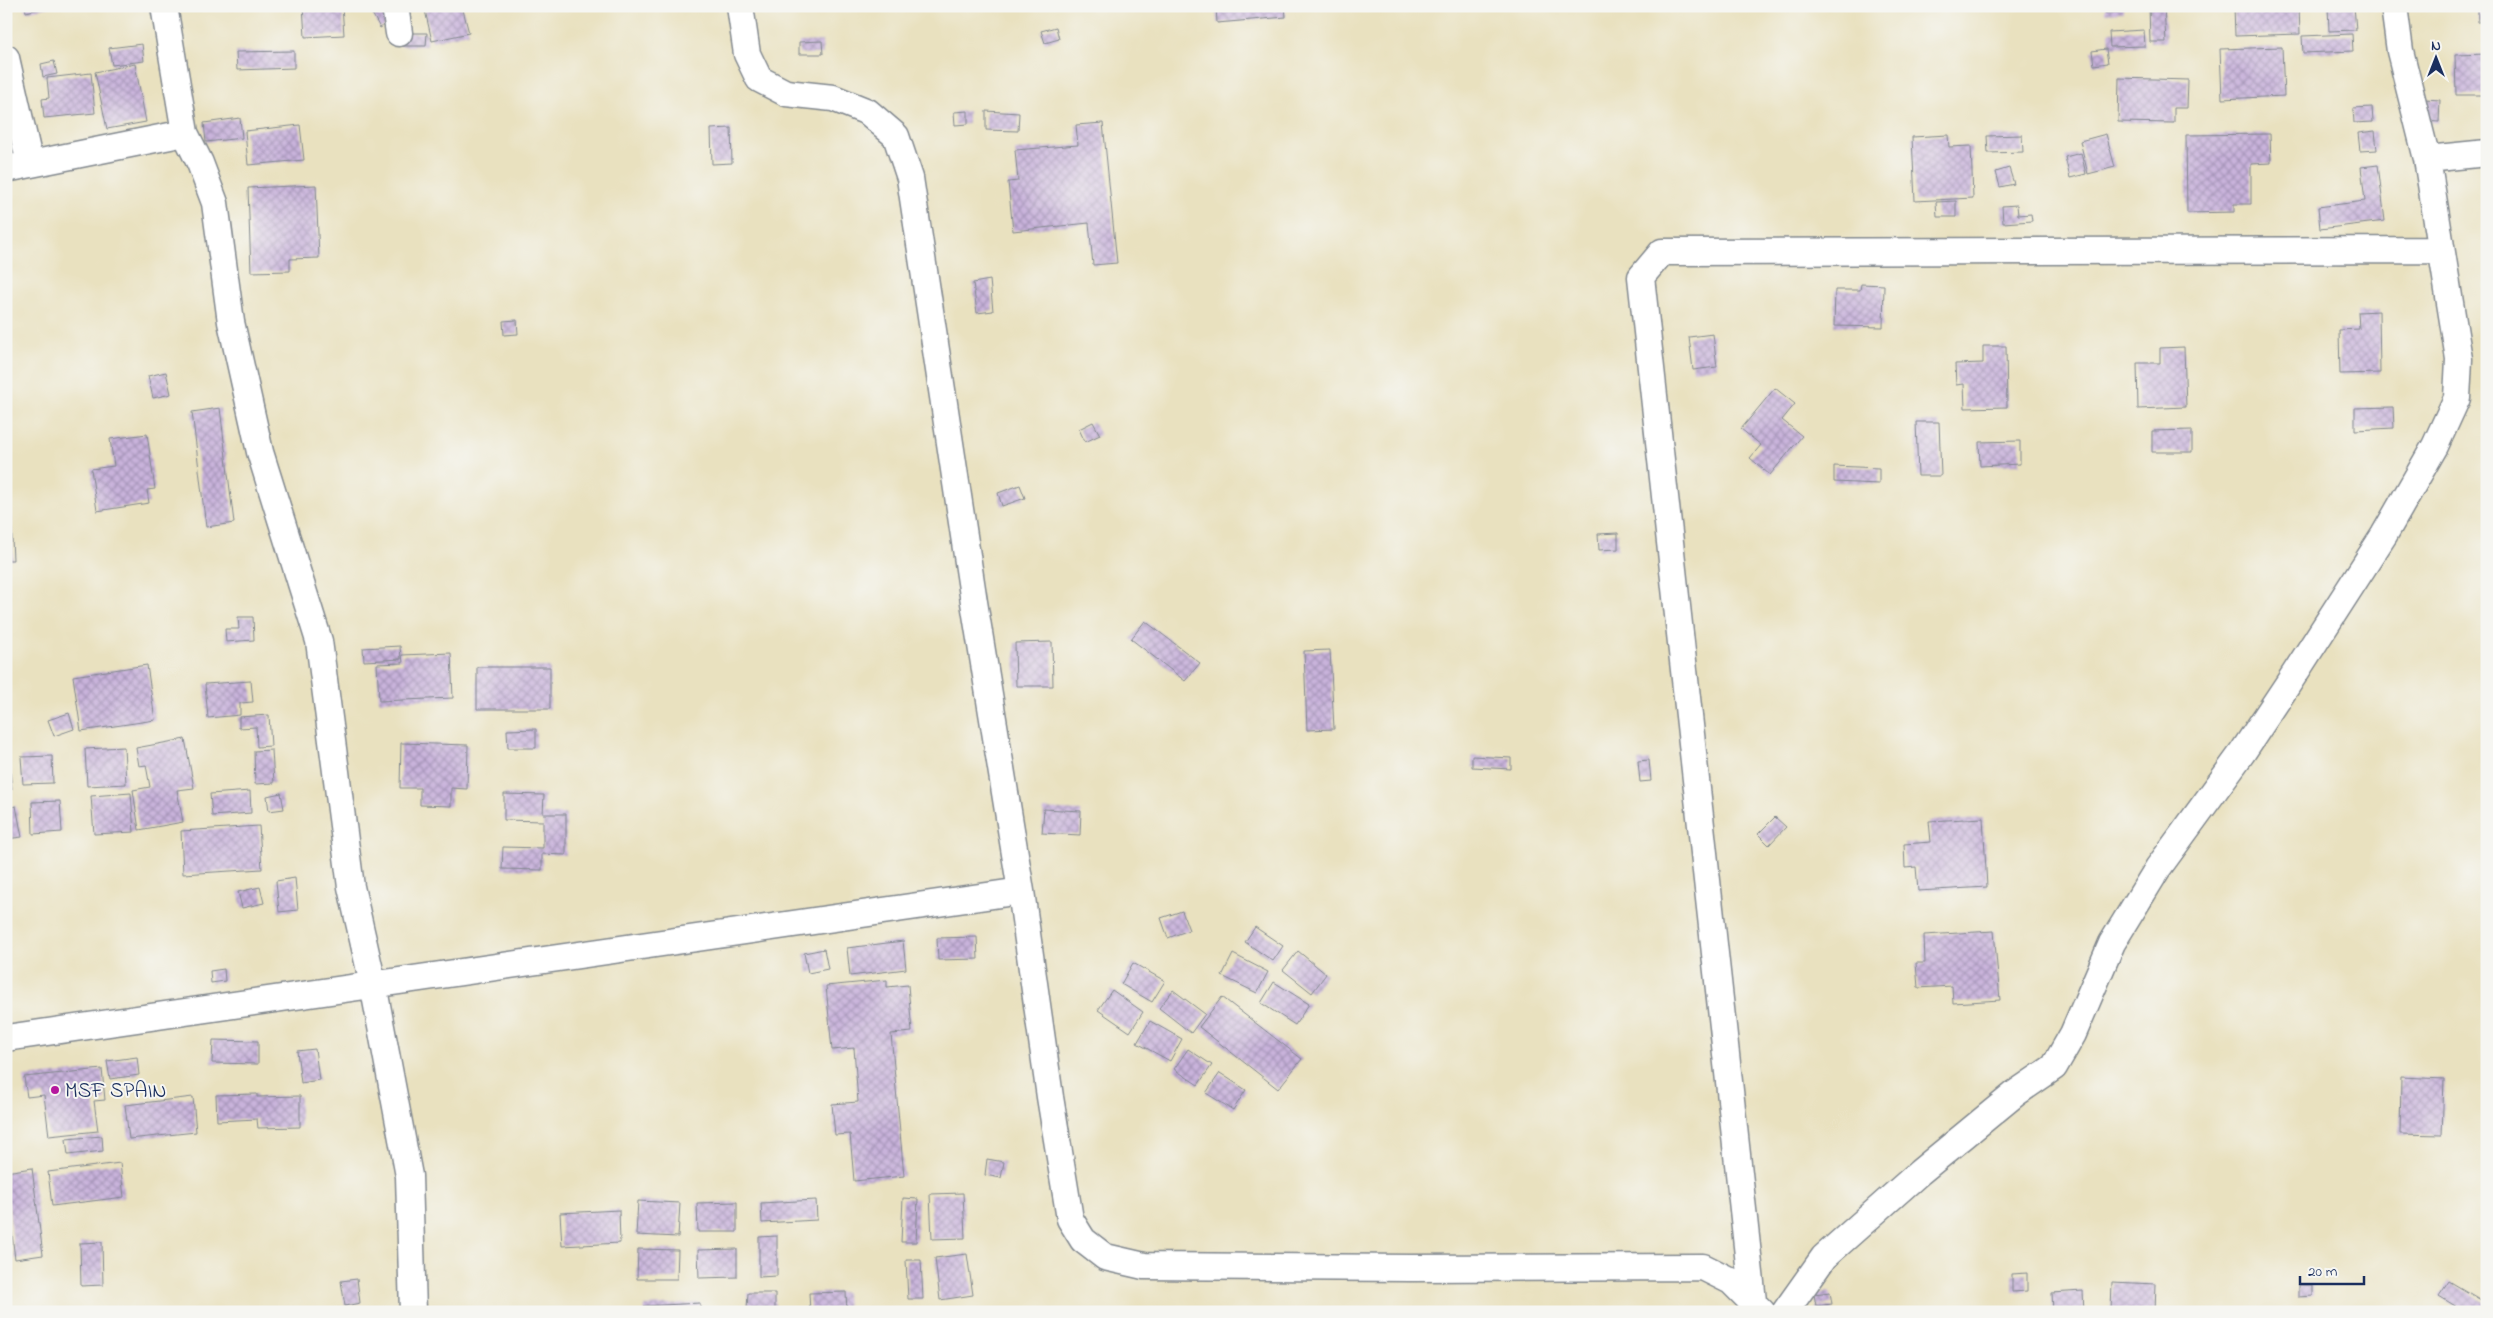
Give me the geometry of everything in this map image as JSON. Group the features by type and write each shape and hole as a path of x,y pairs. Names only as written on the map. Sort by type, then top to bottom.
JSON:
{"street":[{"path":"164,6 185,133 200,162 215,203 231,322 260,452 319,641 351,887 373,984 409,1176 413,1312"},
{"path":"395,6 399,34"},
{"path":"740,6 747,54 759,79 786,93 832,98 868,112 896,136 910,178 975,612 1021,891 1050,1097 1070,1219 1084,1240 1105,1257 1144,1266 1410,1268 1703,1267 1731,1281 1758,1307"},
{"path":"1786,1312 1824,1257 1920,1172 2016,1093 2054,1067 2073,1034 2112,943 2158,868 2242,753 2384,535 2435,446 2457,398 2459,360 2427,159 2400,51 2394,6"},
{"path":"6,58 18,166 185,133"},
{"path":"2427,159 2487,153"},
{"path":"1758,1307 1641,277 1662,252 2441,250"},
{"path":"6,1038 1021,891"}],"building":[{"path":"25,6 47,6 48,7 26,12"},
{"path":"303,6 342,6 344,35 305,37"},
{"path":"368,6 383,6 392,21 380,28"},
{"path":"424,6 462,6 469,33 432,41"},
{"path":"1216,6 1285,6 1286,17 1217,23"},
{"path":"2105,6 2123,6 2123,12 2105,13"},
{"path":"2149,6 2164,6 2166,42 2150,42"},
{"path":"2234,6 2299,6 2300,34 2235,36"},
{"path":"2328,6 2354,6 2356,30 2329,31"},
{"path":"2478,6 2487,6 2487,22 2478,22"},
{"path":"1056,27 1059,39 1045,43 1041,31"},
{"path":"2144,30 2145,46 2110,47 2109,32"},
{"path":"401,33 427,33 426,46 400,46"},
{"path":"2352,34 2353,51 2303,53 2302,36"},
{"path":"822,41 823,54 799,54 799,42"},
{"path":"142,44 144,61 112,65 109,48"},
{"path":"2282,47 2284,96 2222,99 2220,49"},
{"path":"2106,49 2108,63 2094,65 2092,51"},
{"path":"294,51 294,68 237,70 236,52"},
{"path":"2487,54 2487,95 2456,95 2455,55"},
{"path":"54,61 57,74 43,77 41,64"},
{"path":"135,64 146,122 107,129 95,72"},
{"path":"91,73 95,113 44,118 42,99 49,98 47,78"},
{"path":"2119,78 2188,80 2187,108 2174,108 2174,123 2118,122"},
{"path":"2425,99 2440,100 2439,122 2424,121"},
{"path":"2372,107 2373,122 2354,123 2353,108"},
{"path":"968,111 968,124 955,125 954,112"},
{"path":"986,111 1019,113 1018,131 986,130"},
{"path":"240,118 242,138 206,142 204,123"},
{"path":"1103,123 1117,263 1093,265 1089,223 1013,231 1008,182 1018,181 1015,150 1078,145 1076,125"},
{"path":"300,125 304,160 248,165 245,131"},
{"path":"731,128 732,163 712,164 711,129"},
{"path":"2375,131 2377,150 2360,151 2358,133"},
{"path":"2106,134 2115,167 2088,174 2080,141"},
{"path":"2270,134 2271,163 2251,164 2251,204 2234,204 2234,212 2187,213 2186,135"},
{"path":"1948,135 1949,147 1971,146 1973,198 1915,201 1912,137"},
{"path":"2022,135 2023,152 1988,153 1987,136"},
{"path":"2081,153 2086,174 2070,178 2065,157"},
{"path":"2378,165 2385,221 2320,229 2318,207 2365,201 2361,167"},
{"path":"2009,168 2014,184 2000,187 1996,172"},
{"path":"316,185 319,258 290,259 290,271 251,272 248,188"},
{"path":"1956,201 1956,217 1937,217 1936,202"},
{"path":"2017,205 2018,215 2031,214 2032,221 2003,223 2002,206"},
{"path":"990,280 993,311 977,313 973,283"},
{"path":"1861,284 1884,285 1883,327 1834,326 1835,290 1860,290"},
{"path":"2379,311 2380,373 2340,374 2339,330 2359,329 2358,312"},
{"path":"517,320 518,334 504,335 503,321"},
{"path":"1713,334 1717,367 1693,370 1689,337"},
{"path":"1983,346 2006,346 2007,407 1965,408 1964,384 1956,385 1955,364 1983,363"},
{"path":"2184,347 2186,407 2138,409 2137,363 2160,363 2160,348"},
{"path":"166,372 171,394 153,398 148,376"},
{"path":"1775,388 1795,404 1782,420 1802,436 1770,475 1750,458 1761,445 1741,429"},
{"path":"2393,407 2394,428 2355,430 2355,408"},
{"path":"220,408 234,523 206,527 192,412"},
{"path":"1093,422 1100,435 1085,442 1079,429"},
{"path":"1916,422 1939,422 1941,476 1918,476"},
{"path":"2192,430 2192,452 2152,452 2152,431"},
{"path":"147,434 155,489 147,490 149,503 97,511 91,469 114,466 110,439"},
{"path":"2020,441 2020,464 1980,466 1979,442"},
{"path":"1834,466 1879,468 1879,484 1834,482"},
{"path":"1020,485 1025,498 1002,506 998,493"},
{"path":"11,516 13,560 6,560 6,517"},
{"path":"1618,533 1618,549 1599,550 1598,534"},
{"path":"238,617 253,617 254,640 226,642 225,629 239,629"},
{"path":"1145,621 1200,663 1185,681 1131,639"},
{"path":"1052,642 1053,686 1016,686 1015,643"},
{"path":"400,646 401,659 364,661 363,648"},
{"path":"1330,650 1334,729 1307,730 1304,651"},
{"path":"451,653 453,698 379,701 377,664 403,663 402,655"},
{"path":"147,665 155,720 81,731 73,676"},
{"path":"477,667 550,667 550,709 477,709"},
{"path":"251,681 253,702 240,703 240,715 208,718 205,684"},
{"path":"69,713 74,729 54,736 48,720"},
{"path":"269,715 271,746 257,747 256,727 239,728 239,717"},
{"path":"536,729 536,748 508,748 507,730"},
{"path":"185,739 194,788 177,790 183,822 139,830 133,790 150,787 146,765 139,766 136,748"},
{"path":"401,743 468,745 467,789 451,788 451,806 420,805 420,788 400,788"},
{"path":"124,747 126,784 87,786 85,749"},
{"path":"272,750 274,783 255,784 254,751"},
{"path":"52,756 53,783 23,784 21,757"},
{"path":"1472,756 1511,758 1511,769 1472,767"},
{"path":"1649,760 1651,781 1640,782 1638,761"},
{"path":"6,761 9,761 12,789 6,790"},
{"path":"250,791 251,813 212,816 210,794"},
{"path":"131,793 134,832 94,834 91,796"},
{"path":"281,793 284,809 269,811 267,796"},
{"path":"504,794 544,795 543,814 566,814 566,855 542,854 542,870 502,869 503,847 543,848 543,821 504,820"},
{"path":"60,801 62,832 33,834 32,802"},
{"path":"16,806 22,837 6,839 6,808"},
{"path":"1044,809 1081,811 1080,835 1042,833"},
{"path":"1775,817 1786,827 1769,845 1758,834"},
{"path":"1983,818 1987,887 1918,891 1916,867 1905,868 1904,844 1931,842 1929,821"},
{"path":"259,826 262,869 183,874 181,831"},
{"path":"295,878 298,910 279,912 276,881"},
{"path":"260,887 264,903 242,908 238,892"},
{"path":"1182,911 1189,930 1168,938 1161,918"},
{"path":"1255,927 1283,946 1273,961 1245,942"},
{"path":"1994,931 2000,1000 1953,1003 1952,986 1918,988 1916,963 1925,963 1924,935"},
{"path":"977,937 978,959 938,960 937,938"},
{"path":"903,941 906,969 850,976 847,948"},
{"path":"824,949 828,969 808,973 804,953"},
{"path":"1298,951 1326,974 1312,993 1283,970"},
{"path":"1233,954 1268,972 1257,993 1222,976"},
{"path":"1133,963 1165,981 1152,1002 1121,984"},
{"path":"224,969 225,981 211,983 210,971"},
{"path":"887,980 887,987 908,985 912,1032 891,1034 904,1176 854,1181 850,1134 835,1135 832,1104 858,1102 854,1048 832,1050 826,986"},
{"path":"1274,982 1309,1004 1295,1025 1261,1003"},
{"path":"1112,990 1143,1012 1130,1032 1098,1010"},
{"path":"1173,990 1205,1014 1191,1033 1159,1008"},
{"path":"1222,997 1302,1059 1278,1089 1199,1027"},
{"path":"1150,1021 1182,1039 1170,1061 1137,1043"},
{"path":"213,1040 258,1041 258,1064 212,1063"},
{"path":"315,1049 319,1080 301,1083 297,1051"},
{"path":"1188,1049 1212,1065 1198,1085 1174,1069"},
{"path":"137,1057 139,1075 110,1079 107,1061"},
{"path":"102,1069 105,1100 94,1101 98,1131 49,1136 44,1095 27,1097 24,1077"},
{"path":"1220,1073 1246,1090 1233,1110 1206,1093"},
{"path":"2401,1077 2444,1079 2442,1135 2400,1134"},
{"path":"257,1094 257,1097 300,1096 300,1127 258,1128 257,1119 217,1121 216,1095"},
{"path":"193,1097 196,1132 129,1139 125,1105"},
{"path":"102,1136 103,1151 68,1155 66,1139"},
{"path":"987,1159 1004,1162 1001,1178 985,1175"},
{"path":"120,1163 124,1197 52,1206 48,1172"},
{"path":"32,1168 43,1255 15,1259 8,1202 6,1202 6,1172"},
{"path":"963,1193 965,1238 932,1239 930,1194"},
{"path":"903,1198 918,1199 916,1242 901,1242"},
{"path":"816,1200 817,1220 762,1223 761,1203"},
{"path":"638,1201 680,1203 678,1237 636,1235"},
{"path":"737,1202 737,1232 698,1232 697,1203"},
{"path":"619,1210 620,1243 562,1246 560,1213"},
{"path":"777,1236 777,1276 759,1277 759,1237"},
{"path":"102,1242 103,1285 81,1286 80,1243"},
{"path":"638,1249 678,1250 677,1279 637,1279"},
{"path":"737,1249 737,1277 699,1278 698,1250"},
{"path":"967,1254 973,1295 940,1300 935,1258"},
{"path":"906,1260 921,1260 923,1299 908,1299"},
{"path":"2027,1273 2027,1291 2012,1292 2012,1274"},
{"path":"357,1279 360,1303 345,1306 341,1281"},
{"path":"2449,1281 2486,1303 2480,1312 2465,1312 2439,1296"},
{"path":"2112,1282 2156,1284 2155,1312 2111,1312"},
{"path":"2298,1285 2313,1285 2313,1296 2298,1297"},
{"path":"2083,1291 2084,1312 2053,1312 2052,1293"},
{"path":"846,1292 847,1312 810,1312 809,1293"},
{"path":"1830,1292 1832,1304 1816,1306 1814,1294"},
{"path":"748,1293 775,1293 775,1309 747,1309"},
{"path":"700,1303 700,1312 645,1312 644,1306"},
{"path":"1816,1307 1832,1307 1832,1312 1816,1312"}],"place":[{"name":"MSF SPAIN","path":"55,1090"}]}
